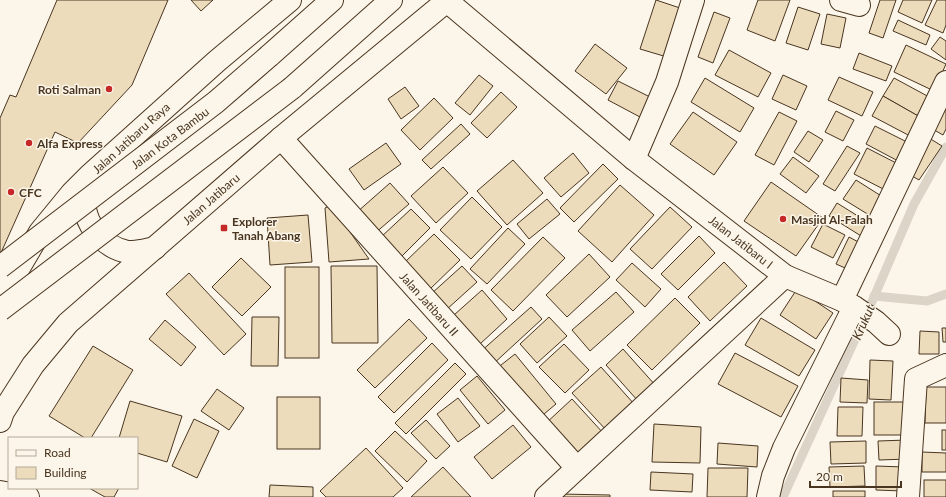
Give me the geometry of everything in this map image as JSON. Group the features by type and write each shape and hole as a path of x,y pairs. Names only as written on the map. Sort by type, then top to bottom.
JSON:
{"main road":[{"name":"Jalan Jatibaru Raya","path":"0,300 40,232 72,193 211,67 290,0"},
{"name":"Jalan Kota Bambu","path":"0,267 216,102 332,0"},
{"path":"0,310 292,88 390,0"},
{"name":"Jalan Jatibaru I","path":"447,0 634,159 785,276 546,497"},
{"name":"Jalan Jatibaru","path":"0,422 4,412 33,365 68,323 281,138 447,0"},
{"path":"634,159 667,82 693,0"},
{"path":"768,497 773,476 784,448 852,305 946,82"},
{"name":"Jalan Jatibaru II","path":"281,138 577,468"},
{"path":"89,176 84,202 85,213 98,235 114,248 125,252 136,252 155,248"},
{"path":"785,276 852,305 882,328"},
{"path":"908,497 916,380 946,365"},
{"path":"0,492 28,497"}],"building":[{"path":"57,0 168,0 132,85 78,143 55,132 0,255 0,118 10,95 16,97"},
{"path":"191,0 213,0 201,11"},
{"path":"656,0 683,9 667,57 640,49"},
{"path":"758,0 790,0 775,41 747,30"},
{"path":"880,0 896,0 883,38 869,33"},
{"path":"903,0 932,0 922,23 898,12"},
{"path":"937,0 946,0 946,25 943,33 925,25"},
{"path":"798,7 820,14 808,50 786,43"},
{"path":"714,12 730,18 713,63 698,57"},
{"path":"827,14 846,18 840,48 821,44"},
{"path":"898,20 930,35 926,45 893,31"},
{"path":"940,37 946,41 946,60 931,49"},
{"path":"595,44 627,68 606,94 575,71"},
{"path":"906,45 946,64 934,91 894,72"},
{"path":"729,50 771,73 758,97 715,75"},
{"path":"859,53 892,66 886,81 853,69"},
{"path":"479,75 493,86 470,115 455,103"},
{"path":"783,75 807,86 796,110 772,99"},
{"path":"839,77 873,92 862,116 828,100"},
{"path":"705,78 754,108 740,132 691,102"},
{"path":"894,78 931,98 920,117 883,96"},
{"path":"618,81 650,97 640,117 608,100"},
{"path":"405,87 419,106 401,119 388,99"},
{"path":"501,92 517,107 487,138 471,123"},
{"path":"883,96 920,117 910,136 872,116"},
{"path":"434,98 453,118 420,150 401,130"},
{"path":"946,100 946,129 943,135 929,127"},
{"path":"836,111 854,120 843,141 825,132"},
{"path":"693,112 737,142 714,175 670,144"},
{"path":"779,112 797,121 774,165 755,155"},
{"path":"461,124 470,134 431,169 422,160"},
{"path":"875,126 909,143 900,162 866,144"},
{"path":"808,131 823,140 809,162 794,152"},
{"path":"929,138 942,146 919,180 907,173"},
{"path":"386,143 401,164 364,190 349,169"},
{"path":"847,146 860,153 835,191 823,184"},
{"path":"867,148 902,166 889,192 854,174"},
{"path":"573,153 589,173 561,197 544,178"},
{"path":"793,157 819,176 806,193 780,174"},
{"path":"513,160 543,193 507,225 477,191"},
{"path":"603,164 618,179 574,222 560,208"},
{"path":"443,167 468,193 436,223 411,196"},
{"path":"856,180 886,199 874,218 843,199"},
{"name":"Masjid Al-Falah","path":"771,182 823,218 796,256 744,221"},
{"path":"390,183 409,204 374,234 356,213"},
{"path":"620,185 654,215 612,262 578,231"},
{"path":"472,197 502,227 471,259 440,230"},
{"path":"547,199 560,214 529,239 517,224"},
{"path":"837,203 874,226 866,239 829,216"},
{"path":"331,205 369,259 329,262 325,208"},
{"path":"670,207 692,227 652,269 630,249"},
{"path":"411,209 430,228 400,258 380,238"},
{"path":"308,215 312,262 270,265 267,218"},
{"path":"823,224 845,235 833,258 811,247"},
{"path":"508,228 525,244 487,284 470,269"},
{"path":"434,234 460,260 429,290 403,264"},
{"path":"699,236 715,253 678,290 661,274"},
{"path":"543,237 565,258 513,311 491,290"},
{"path":"849,237 864,245 852,271 836,264"},
{"path":"589,254 610,277 567,317 546,295"},
{"path":"241,258 271,287 242,316 212,287"},
{"path":"724,262 747,286 710,321 688,297"},
{"path":"632,263 661,289 645,307 616,280"},
{"path":"331,266 377,266 378,343 332,343"},
{"path":"462,266 477,282 446,310 431,294"},
{"path":"285,267 319,267 319,358 285,358"},
{"path":"189,273 246,334 224,355 166,294"},
{"path":"797,289 833,313 816,339 780,315"},
{"path":"482,290 507,319 480,344 454,315"},
{"path":"616,292 634,312 590,351 572,330"},
{"path":"675,298 700,323 652,370 627,345"},
{"path":"531,307 542,319 491,366 479,353"},
{"path":"252,317 279,317 278,366 251,366"},
{"path":"549,317 567,336 537,363 520,344"},
{"path":"761,318 815,350 799,376 745,345"},
{"path":"409,319 427,338 375,388 357,370"},
{"path":"165,320 196,347 181,366 149,339"},
{"path":"942,328 946,328 946,342 943,342"},
{"path":"920,331 939,332 939,354 919,354"},
{"path":"432,343 448,360 394,413 378,397"},
{"path":"564,344 589,370 565,393 539,367"},
{"path":"93,346 133,370 92,437 83,437 49,416"},
{"path":"623,349 656,386 638,401 606,365"},
{"path":"735,353 798,386 781,417 718,384"},
{"path":"515,354 556,404 538,419 496,369"},
{"path":"870,360 893,361 891,400 869,399"},
{"path":"455,363 466,374 406,434 395,423"},
{"path":"601,367 635,405 607,431 572,393"},
{"path":"477,376 505,410 488,424 460,390"},
{"path":"841,378 868,380 867,403 840,402"},
{"path":"926,387 946,387 946,423 925,423"},
{"path":"217,389 244,408 229,430 201,411"},
{"path":"277,397 320,397 320,449 277,449"},
{"path":"458,398 480,426 458,442 437,414"},
{"path":"572,399 604,434 575,459 544,425"},
{"path":"130,401 182,416 167,462 138,453 138,437 119,437"},
{"path":"874,402 904,402 904,435 874,435"},
{"path":"838,407 863,407 862,436 837,436"},
{"path":"194,419 219,431 197,478 172,466"},
{"path":"426,420 450,446 436,459 411,433"},
{"path":"654,424 701,427 700,463 652,462"},
{"path":"513,425 531,447 492,479 474,457"},
{"path":"942,430 946,430 946,450 942,450"},
{"path":"395,431 427,461 407,482 375,451"},
{"path":"907,440 908,459 879,460 878,441"},
{"path":"866,441 866,463 831,464 830,442"},
{"path":"718,443 758,446 757,467 717,464"},
{"path":"366,448 403,488 393,497 326,497 320,491"},
{"path":"922,452 946,453 946,472 922,472"},
{"path":"864,466 865,486 830,487 829,467"},
{"path":"876,466 904,467 903,491 876,490"},
{"path":"443,467 471,497 411,497"},
{"path":"708,468 748,468 747,497 707,497"},
{"path":"651,472 693,474 692,492 650,490"},
{"path":"924,480 946,480 946,497 924,497"},
{"path":"270,485 313,487 313,497 269,497"},
{"path":"91,489 118,489 114,497 105,497"},
{"path":"833,491 865,491 865,497 833,497"},
{"path":"560,494 610,495 610,497 560,497"}],"waterway":[{"name":"Krukut","path":"783,497 868,311 914,204 946,147"},
{"path":"874,296 927,301 946,294"}],"place":[{"name":"Roti Salman","path":"109,89"},
{"name":"Alfa Express","path":"29,143"},
{"name":"CFC","path":"11,192"},
{"name":"Masjid Al-Falah","path":"783,219"},
{"name":"Explorer Tanah Abang","path":"224,228"}]}
